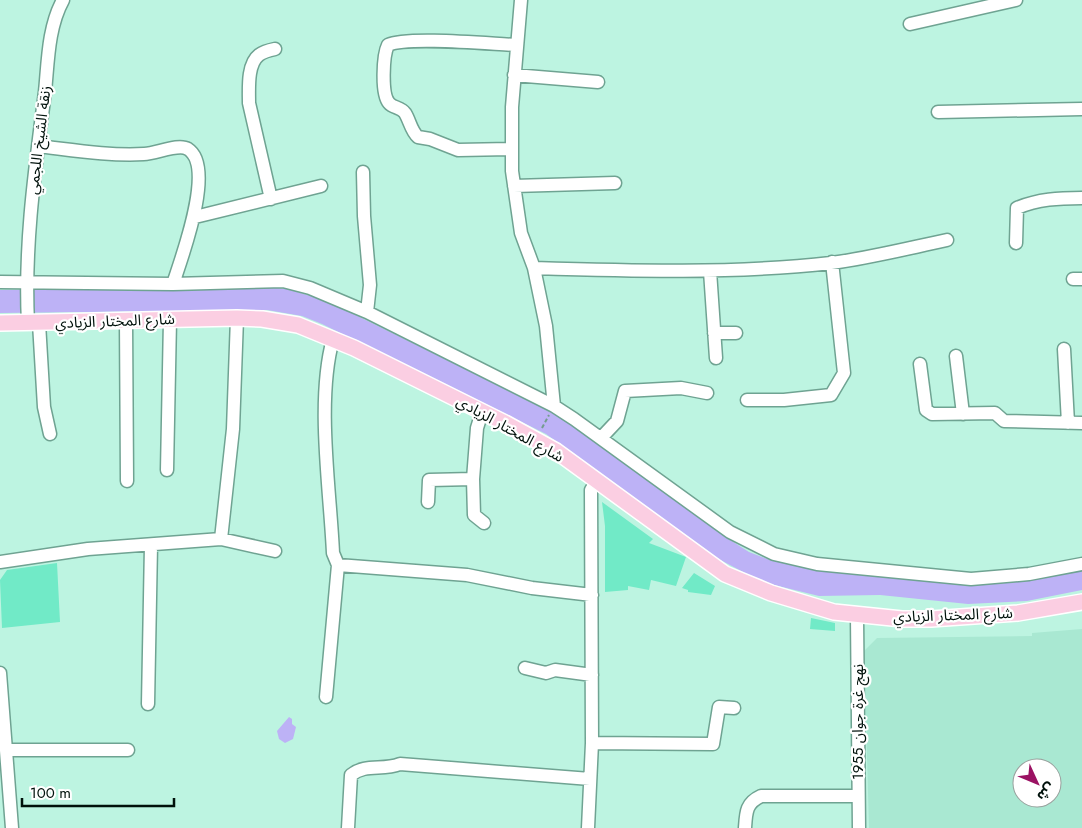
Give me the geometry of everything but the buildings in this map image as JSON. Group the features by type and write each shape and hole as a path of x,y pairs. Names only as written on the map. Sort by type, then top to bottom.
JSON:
{"main road":[{"name":"شارع المختار الزيادي","path":"0,323 238,318 282,321 333,339 536,439 597,480 725,574 771,593 834,612 857,616 932,619 1018,613 1082,602"}],"street":[{"name":"زنقة الشيخ اللجمي","path":"50,434 44,407 26,282 38,146 53,29 63,0"},
{"path":"521,0 514,75 512,149 514,186 521,233 534,268 546,326 554,406"},
{"path":"910,24 1016,0"},
{"path":"512,149 458,150 430,139 418,137 404,112 389,104 387,100 384,85 385,54 388,45 393,42 414,41 516,45"},
{"path":"271,199 249,103 249,87 255,61 259,55 275,49"},
{"path":"514,75 598,82"},
{"path":"938,112 1082,109"},
{"path":"38,146 124,155 159,153 179,147 186,148 193,153 199,176 195,217 173,284"},
{"path":"363,172 364,216 370,286 367,312"},
{"path":"514,186 615,183"},
{"path":"195,217 321,186"},
{"path":"1016,243 1017,208 1030,202 1082,198"},
{"path":"534,268 630,272 710,271 832,262 947,240"},
{"path":"747,400 784,400 831,395 838,384 844,373 832,262"},
{"path":"710,271 716,358"},
{"path":"0,282 173,284 283,281 310,288 367,312 554,406 730,532 774,554 793,559 855,568 971,579 1029,574 1082,564"},
{"path":"221,539 233,429 238,318"},
{"path":"167,470 170,320"},
{"path":"126,321 127,480"},
{"path":"714,333 736,333"},
{"path":"326,698 338,565 333,553 326,422 328,355 333,339"},
{"path":"1064,349 1068,423"},
{"path":"956,356 962,414"},
{"path":"920,364 926,410 932,414 995,413 1004,420 1082,423"},
{"path":"601,438 617,421 625,391 681,388 707,393"},
{"path":"482,412 477,428 473,479 474,515 484,523"},
{"path":"428,502 429,480 473,479"},
{"path":"588,828 592,743 592,490 597,480"},
{"path":"0,562 88,549 221,539 275,551"},
{"path":"148,704 151,545"},
{"path":"338,565 467,575 532,588 592,595"},
{"name":"نهج غرة جوان 1955","path":"857,616 859,828"},
{"path":"525,668 546,673 555,670 592,675"},
{"path":"0,673 6,750 4,778 12,828"},
{"path":"592,743 713,744 719,707 734,708"},
{"path":"6,750 128,750"},
{"path":"348,828 351,775 360,768 389,768 400,764 590,779"},
{"path":"744,828 746,807 753,800 761,796 858,796"}],"path":[{"path":"536,439 554,406"}],"shaded area":[{"path":"266,287 287,289 327,301 541,406 571,424 727,538 749,552 773,561 867,575 958,584 1008,583 1082,570 1082,590 1027,601 968,604 880,595 819,596 762,582 711,555 546,434 322,324 302,316 267,310 0,313 0,290"},
{"path":"1082,629 1082,828 869,828 864,651 877,638 1032,636 1032,633"},
{"path":"289,717 292,719 292,724 296,727 293,739 285,743 279,739 277,731"}]}
